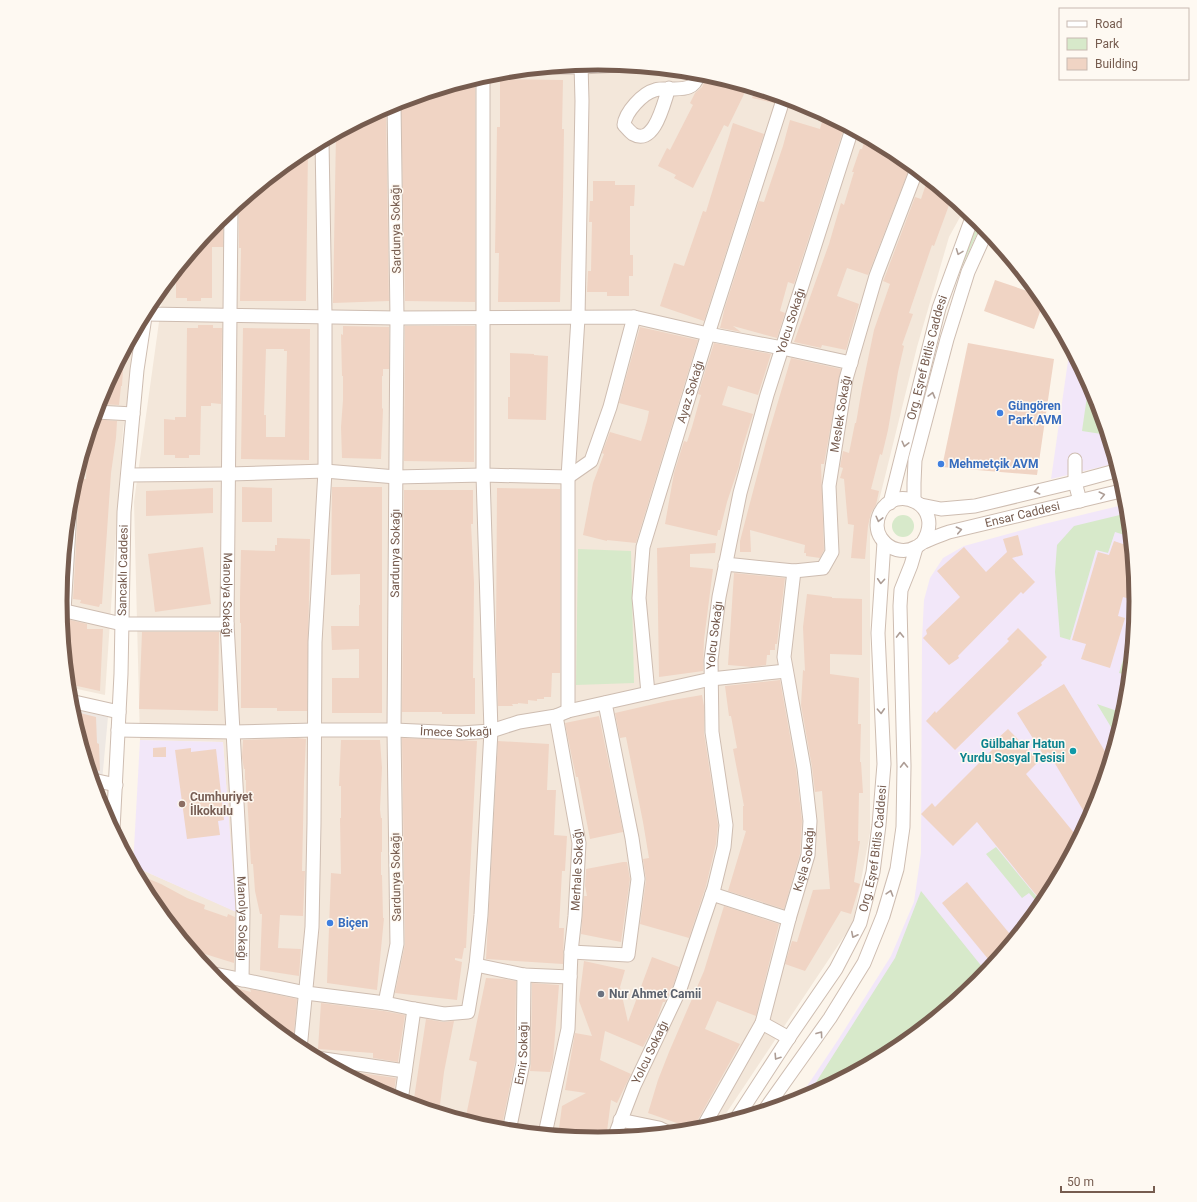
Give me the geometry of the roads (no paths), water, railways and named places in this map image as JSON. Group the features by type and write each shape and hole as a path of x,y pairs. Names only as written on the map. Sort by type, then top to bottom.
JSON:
{"street":[{"name":"Merhale Sokağı","path":"546,1129 568,1029 571,952 575,916 579,842 562,714 568,477 578,318 582,101 581,70"},
{"path":"669,88 690,87 697,79"},
{"path":"222,976 306,993 384,1003 414,1010 444,1014 468,1012 476,965 481,915 490,730 483,476 483,83"},
{"name":"Ayaz Sokağı","path":"648,693 639,598 643,547 708,334 782,103"},
{"name":"Sardunya Sokağı","path":"384,1003 397,944 394,730 397,318 394,110"},
{"name":"Yolcu Sokağı","path":"616,1131 634,1086 680,989 712,894 724,847 726,825 712,732 712,652 719,597 740,493 767,395 851,133"},
{"path":"301,1041 312,927 315,642 326,471 322,148"},
{"name":"Meslek Sokağı","path":"726,564 794,571 823,568 832,552 829,486 846,379 876,276 915,174"},
{"name":"Manolya Sokağı","path":"231,217 227,624 243,910 242,980"},
{"name":"Org. Eşref Bitlis Caddesi","path":"740,1113 836,970 860,923 873,872 879,825 884,764 878,633 884,542 879,535 877,527 878,518 881,510 890,502 939,308 971,222"},
{"name":"Org. Eşref Bitlis Caddesi","path":"769,1104 830,1018 864,963 883,916 897,869 903,827 904,766 900,606 901,590 919,545 927,535 929,527 925,510 917,503 914,483 915,460 947,339 968,272 984,236"},
{"path":"153,312 397,318 634,317 708,334 851,363"},
{"path":"128,475 326,471 396,477 568,477 591,461 610,407 634,317"},
{"name":"Sancaklı Caddesi","path":"114,818 122,624 124,512 137,370 144,326"},
{"path":"102,412 133,414"},
{"path":"1075,460 1075,482 1080,501"},
{"name":"Ensar Caddesi","path":"917,503 941,509 974,506 1114,471"},
{"name":"Ensar Caddesi","path":"919,545 949,532 1119,492"},
{"path":"890,502 903,499 917,503"},
{"path":"884,542 891,548 899,550 908,550 919,545"},
{"name":"Kışla Sokağı","path":"707,1121 762,1024 789,919 808,855 810,820 804,768 784,657 794,571"},
{"path":"67,612 122,624 227,624"},
{"name":"İmece Sokağı","path":"118,730 234,732 394,730 461,733 490,730 711,678 786,671"},
{"path":"77,702 119,712"},
{"path":"571,952 628,955 638,879 605,703"},
{"path":"98,781 116,785"},
{"path":"712,894 789,919"},
{"path":"476,965 524,975 570,977"},
{"name":"Emir Sokağı","path":"510,1125 523,1063 524,975"},
{"path":"402,1094 414,1010"},
{"path":"762,1024 789,1038"},
{"path":"332,1060 405,1071"},
{"path":"620,1120 660,1129"}],"place":[{"name":"Güngören Park AVM","path":"1000,413"},
{"name":"Mehmetçik AVM","path":"941,464"},
{"name":"Gülbahar Hatun Yurdu Sosyal Tesisi","path":"1073,751"},
{"name":"Cumhuriyet İlkokulu","path":"182,804"},
{"name":"Biçen","path":"330,923"},
{"name":"Nur Ahmet Camii","path":"601,994"}]}
